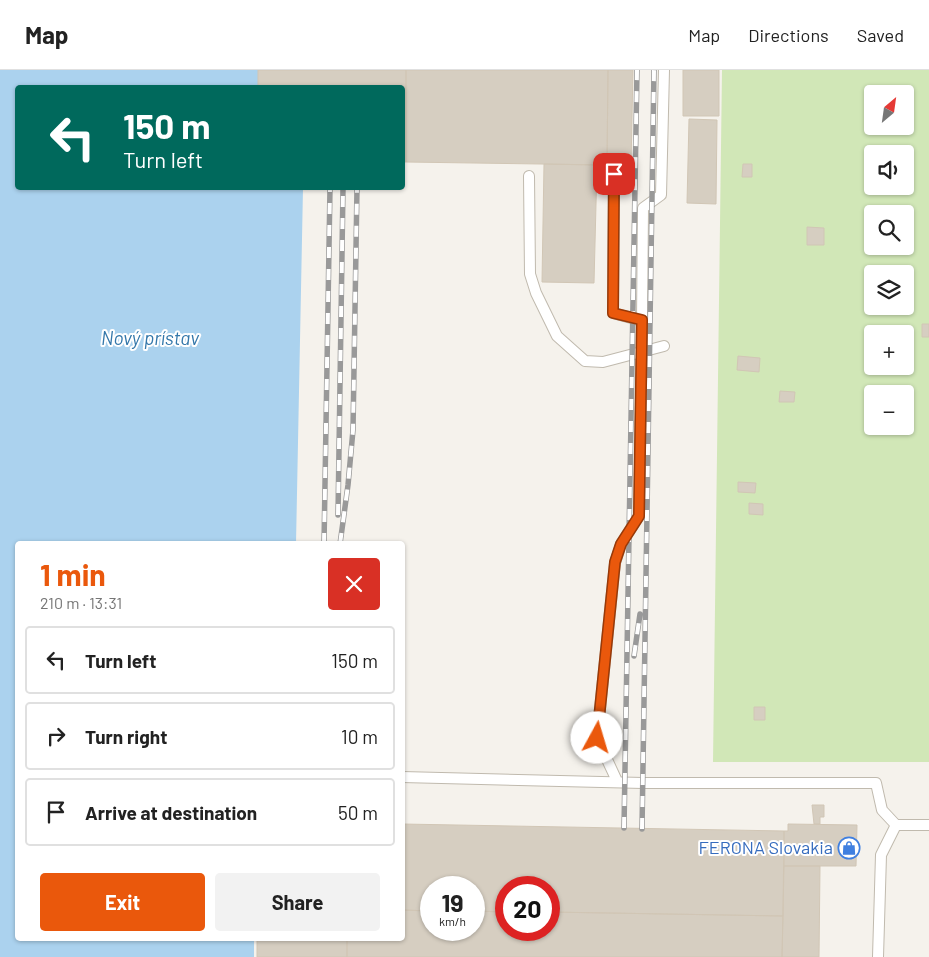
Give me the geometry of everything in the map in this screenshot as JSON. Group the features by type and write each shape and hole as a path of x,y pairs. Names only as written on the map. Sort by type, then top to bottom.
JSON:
{"lane":[{"path":"616,781 597,738 615,562 621,544 639,516 643,208 661,195 664,70"},
{"path":"614,174 613,313 642,320"},
{"path":"530,176 530,274 536,293 556,336 585,361 603,362 664,346"},
{"path":"405,777 876,783 882,810 896,825 929,825"},
{"path":"878,957 881,855 896,825"}],"green space":[{"path":"722,70 929,70 929,762 713,762"}],"water":[{"name":"Nový prístav","path":"0,70 305,70 305,85 15,85 15,190 303,190 296,541 15,541 15,941 254,941 254,957 0,957"}],"building":[{"path":"258,70 406,70 406,162 405,85 258,85"},
{"path":"406,70 608,70 607,165 406,162"},
{"path":"608,70 633,70 631,166 607,165"},
{"path":"683,70 719,70 719,116 683,116"},
{"path":"689,119 717,120 716,204 687,203"},
{"path":"544,164 597,165 594,283 542,282"},
{"path":"743,164 752,164 752,177 742,177"},
{"path":"807,227 824,228 824,245 807,245"},
{"path":"922,324 929,324 929,337 922,337"},
{"path":"738,356 760,358 759,372 737,370"},
{"path":"780,391 795,392 794,402 779,402"},
{"path":"738,482 756,483 755,493 738,492"},
{"path":"749,503 763,504 763,515 749,514"},
{"path":"754,707 765,707 765,720 754,720"},
{"path":"812,805 824,805 824,817 820,817 820,824 814,824"},
{"path":"405,824 784,831 783,916 560,912 560,876 495,876 495,912 485,911 485,876 420,876 420,911 405,910"},
{"path":"788,824 857,825 856,866 784,866 784,831 788,831"},
{"path":"784,866 820,866 819,957 782,957"},
{"path":"405,910 420,911 420,941 485,941 485,911 495,912 495,941 560,941 560,912 783,916 782,957 347,957 347,941 405,941"},
{"path":"257,941 347,941 347,957 257,957"}],"railway":[{"path":"624,828 637,70"},
{"path":"642,829 654,70"},
{"path":"324,541 330,190"},
{"path":"338,515 343,190"},
{"path":"340,541 353,430 357,190"},
{"path":"634,656 640,614"}],"place":[{"name":"FERONA Slovakia","path":"849,848"}],"route":[{"path":"597,738 615,562 621,544 639,516 642,320 634,320 613,313 614,174"}]}
